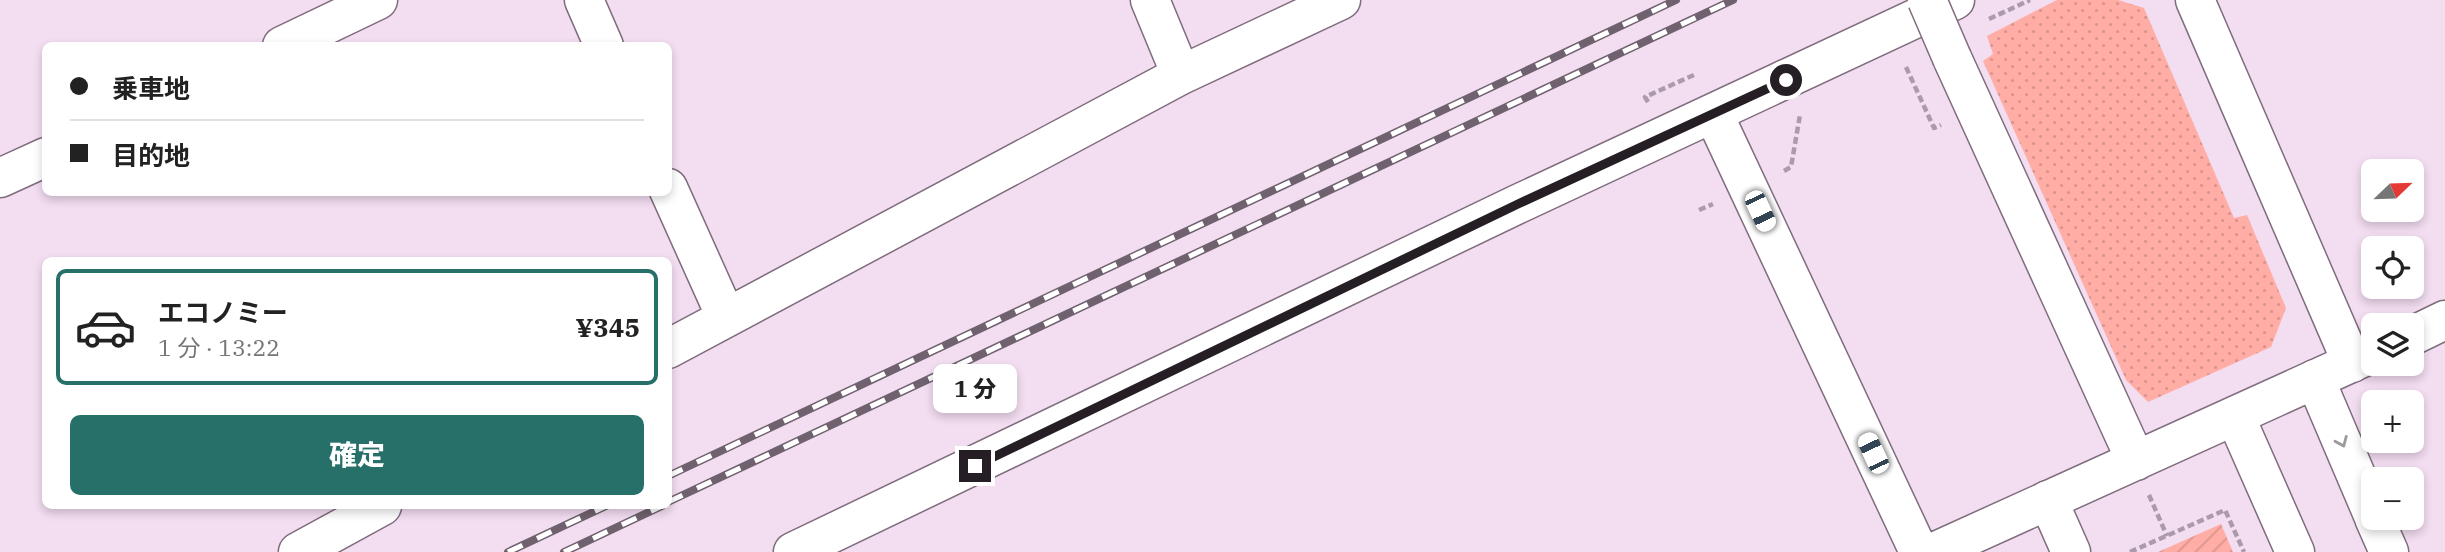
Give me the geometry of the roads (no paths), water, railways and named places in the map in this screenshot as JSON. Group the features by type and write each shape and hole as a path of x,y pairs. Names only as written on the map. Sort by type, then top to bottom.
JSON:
{"street":[{"path":"290,42 378,0"},
{"path":"584,0 602,42"},
{"path":"1150,0 1181,75"},
{"path":"672,347 1181,75 1341,0"},
{"path":"1927,0 2142,476"},
{"path":"2194,0 2361,356"},
{"path":"818,547 1518,204 1714,115 1969,11"},
{"path":"1714,115 1919,552"},
{"path":"0,178 42,159"},
{"path":"672,196 726,317"},
{"path":"2424,330 2445,320"},
{"path":"1934,552 1972,544 2048,500 2142,476 2235,416 2361,358"},
{"path":"2315,379 2361,486"},
{"path":"2235,416 2295,552"},
{"path":"2048,500 2071,552"},
{"path":"298,552 377,509"},
{"path":"2380,530 2389,552"}],"railway":[{"path":"672,474 1676,0"},
{"path":"672,500 1733,0"},
{"path":"508,552 600,509"},
{"path":"564,552 656,509"}]}
